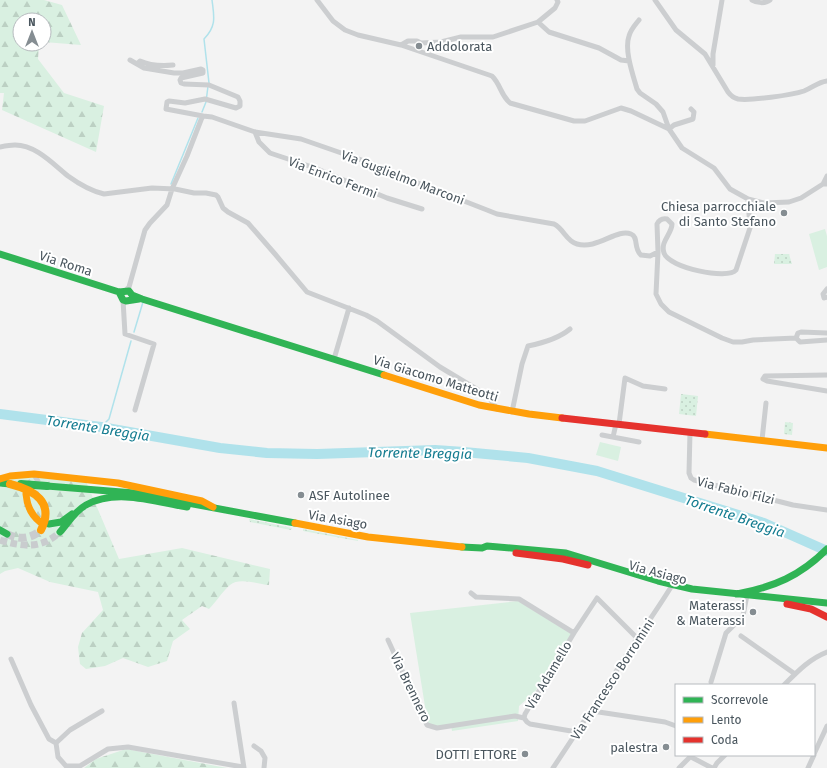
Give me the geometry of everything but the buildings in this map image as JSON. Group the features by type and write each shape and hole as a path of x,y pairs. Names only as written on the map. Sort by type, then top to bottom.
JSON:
{"main road":[{"name":"Via Roma","path":"2,254 142,299"},
{"name":"Via Giacomo Matteotti","path":"142,299 498,410 827,448"},
{"name":"Via Asiago","path":"0,479 26,474 129,485 202,501 215,508"},
{"path":"39,478 50,476"},
{"path":"0,483 134,493 215,508"},
{"path":"10,484 30,491 38,496 44,503 46,517 40,526 27,505 26,494"},
{"name":"Via Asiago","path":"60,532 85,505 101,498 115,497 202,508 215,508 368,537 482,548 486,550 556,558 582,563 698,595 827,602"},
{"path":"49,524 61,522 85,505"},
{"path":"737,594 778,584 796,575 810,565 827,549"},
{"name":"Via Asiago","path":"673,587 737,594 803,607 827,617"}],"street":[{"path":"317,0 333,21 345,30 358,35 401,45 492,76 498,82 504,98 510,103 574,121 585,121 621,108 631,111 669,129"},
{"path":"401,45 408,41 416,41 421,43 441,42 461,37 493,37 538,22 554,8 558,2 557,0"},
{"path":"655,0 676,30 705,54 732,97 740,99 786,95 797,93 820,82 827,81"},
{"path":"713,66 713,54 722,0"},
{"path":"752,0 760,3 768,2 770,0"},
{"path":"639,20 628,36 627,45 629,61 637,89 640,93 656,104 663,112 669,129 682,148 714,168 730,189 748,199 764,203 787,202 801,198 825,184 827,176"},
{"path":"538,22 549,32 599,48 621,60 629,61"},
{"path":"130,60 138,63 140,61 146,64 161,66 173,65"},
{"name":"Via Guglielmo Marconi","path":"138,63 144,68 174,72 201,69 203,70 203,73 181,78 181,83 212,85 238,97 240,101 240,106 236,108 207,100 185,103 169,101 166,102 166,109 212,117 255,132 301,139 373,164 387,171 492,212 554,224 559,227 569,240 575,244 591,245 625,233 633,235 636,238 636,248 641,255 650,256 658,252"},
{"path":"669,129 693,119 694,112 691,109"},
{"path":"135,410 154,344 125,334 126,295 132,289 129,284 145,230 166,206 203,116"},
{"name":"Via Enrico Fermi","path":"255,132 259,142 270,153 315,168 387,198 422,209"},
{"path":"0,147 17,145 27,147 44,156 74,180 99,193 104,194 146,188 206,193 218,197 223,208 248,223 307,292 366,315 377,321 440,367 488,396 498,410"},
{"path":"748,199 750,228 746,246 735,272 714,273 691,269 672,262 664,253 665,238 672,226 667,219 661,219 657,224 658,252 656,294 661,304 669,312 733,342 759,339 796,338 800,342 827,340"},
{"path":"827,289 823,294 824,298 827,297"},
{"path":"334,359 349,308"},
{"path":"512,412 522,364 528,346 547,342 570,329"},
{"path":"796,338 798,333 801,332 827,333"},
{"path":"827,375 779,375 766,376 763,379 767,381 827,391"},
{"path":"613,437 618,424 625,378 643,386 665,389"},
{"path":"762,440 766,403"},
{"name":"Via Fabio Filzi","path":"690,432 689,473 691,478 694,480 793,505 827,510"},
{"path":"602,435 639,442"},
{"name":"Via Francesco Borromini","path":"553,768 592,711 637,638 673,587"},
{"name":"Via Adamello","path":"471,593 476,597 519,600 574,633"},
{"path":"711,682 726,633 742,616 747,597"},
{"name":"Via Adamello","path":"524,718 574,633 597,598 637,638"},
{"path":"742,636 795,674"},
{"name":"Via Brennero","path":"388,640 427,725 437,728 508,716 524,718 530,724 577,732"},
{"path":"785,684 802,667 817,656 827,652"},
{"path":"11,659 31,705 49,739 56,743"},
{"path":"56,743 58,757 66,766 80,766 108,749 128,747 244,767 234,703"},
{"path":"56,743 70,730 102,711"},
{"path":"592,711 665,722 675,726"},
{"path":"815,753 827,726"},
{"path":"254,746 261,751 266,758 264,768"},
{"path":"679,768 690,756"},
{"path":"693,756 713,768 724,756"},
{"path":"808,768 814,756"}],"green space":[{"path":"0,0 44,0 62,5 81,45 52,43 52,12 12,12 12,52 38,52 38,59 64,93 104,106 96,152 2,110 4,93 0,93"},
{"path":"825,229 827,236 827,267 819,270 809,234"},
{"path":"775,254 789,254 792,264 774,264"},
{"path":"681,394 698,396 696,416 679,414"},
{"path":"785,422 793,423 792,435 784,434"},
{"path":"600,442 621,447 618,461 596,455"},
{"path":"0,475 85,479 119,559 182,548 270,569 269,585 238,581 230,585 209,609 202,606 182,620 190,629 173,641 167,661 148,667 123,658 105,666 86,669 80,664 78,647 82,633 103,610 98,592 50,582 18,568 5,571 0,574"},
{"path":"249,519 292,528 291,530 250,522"},
{"path":"303,529 358,540 358,541 303,531"},
{"path":"518,601 573,635 534,693 519,706 518,721 452,731 451,725 428,725 410,613"},
{"path":"126,749 227,768 84,768 96,759"}],"waterway":[{"path":"209,83 204,39 211,30 214,21 212,0"},
{"path":"202,112 206,102 208,86"},
{"path":"171,184 198,118"},
{"path":"134,332 143,302"},
{"path":"101,427 109,419 131,341"},
{"name":"Torrente Breggia","path":"0,414 101,427 220,448 267,453 317,454 435,450 528,458 597,471 764,523 827,551"}],"tunnel":[{"path":"28,488 30,483 39,478"},
{"path":"7,534 25,538 41,530"},
{"path":"0,540 17,544 32,545 39,544 53,538 60,532"}],"traffic: fast":[{"path":"0,254 119,292 129,291 132,295 142,299 384,375"},
{"path":"119,292 123,300 139,299"},
{"path":"0,483 10,484"},
{"path":"21,484 47,486"},
{"path":"47,486 134,493 295,523"},
{"path":"60,532 75,514 86,505 110,497 136,498 187,507"},
{"path":"49,524 61,522 72,514"},
{"path":"0,530 7,534"},
{"path":"462,547 482,548 487,546 566,553 658,581 692,589 827,603"},
{"path":"737,594 763,588 786,579 807,566 827,549"}],"traffic: slow":[{"path":"384,375 479,405 562,418"},
{"path":"705,434 827,448"},
{"path":"0,479 10,476 34,474 118,483 202,501 213,507"},
{"path":"10,484 27,490 40,499 44,505 45,512 45,520 41,530"},
{"path":"26,494 30,510 40,522"},
{"path":"295,523 368,537 462,547"}],"traffic: jam":[{"path":"562,418 705,434"},
{"path":"516,553 563,559 588,565"},
{"path":"787,604 811,609 827,617"}],"place":[{"name":"Addolorata","path":"419,46"},
{"name":"Chiesa parrocchiale di Santo Stefano","path":"784,213"},
{"name":"ASF Autolinee","path":"301,495"},
{"name":"Materassi & Materassi","path":"753,612"},
{"name":"palestra","path":"666,747"},
{"name":"DOTTI ETTORE","path":"525,754"}]}
